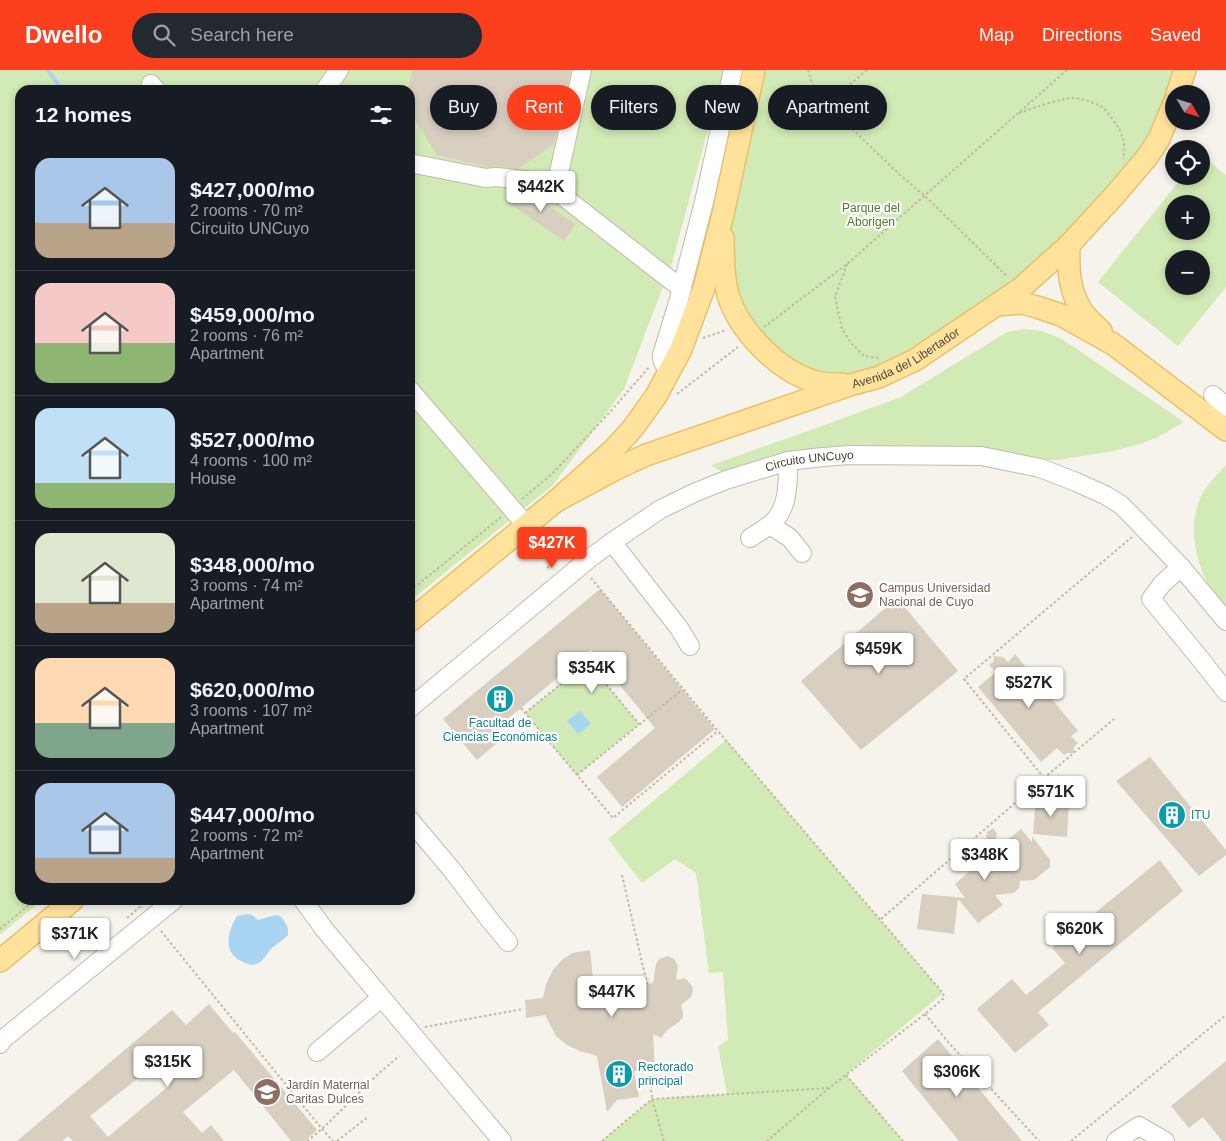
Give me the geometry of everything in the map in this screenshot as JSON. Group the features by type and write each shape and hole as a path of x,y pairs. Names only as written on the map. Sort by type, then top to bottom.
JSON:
{"main road":[{"name":"Avenida del Libertador","path":"415,617 556,501 613,450 633,428 656,396 666,365 682,349 704,288 724,210 754,70"},
{"path":"1180,85 1185,70"},
{"name":"Avenida del Libertador","path":"556,501 646,455 850,385 879,377 915,360 1020,289 1070,245 1148,156 1165,125"},
{"path":"724,210 723,245 728,294 743,332 776,360 802,377 816,382 850,385"},
{"path":"1070,245 1070,278 1076,299 1085,314 1113,344"},
{"path":"997,305 1022,304 1037,307 1061,316 1113,344 1226,430"},
{"path":"0,961 67,905"}],"street":[{"path":"328,85 339,70"},
{"path":"555,190 582,70"},
{"path":"666,365 733,70"},
{"path":"415,164 486,178 526,180 555,190 682,289"},
{"path":"704,202 724,210"},
{"path":"1212,395 1226,406"},
{"path":"415,396 526,525"},
{"name":"Circuito UNCuyo","path":"415,707 583,564 612,542 661,510 696,492 726,480 788,461 824,457 850,455 981,456 1040,468 1076,482 1121,505 1180,567 1226,622"},
{"path":"750,538 775,521 784,502 788,487 788,461"},
{"path":"770,525 790,538 802,553"},
{"path":"612,542 679,628 690,646"},
{"path":"1180,567 1162,584 1151,599 1226,692"},
{"path":"415,826 508,942"},
{"path":"0,1044 2,1040 168,905"},
{"path":"307,905 381,998 502,1141"},
{"path":"317,1052 381,998"},
{"path":"1116,1141 1138,1126 1165,1141"}],"path":[{"path":"808,70 813,85"},
{"path":"849,85 867,70"},
{"path":"671,399 743,332 847,264 1067,70"},
{"path":"1017,113 1072,98 1103,108 1123,134 1124,152 1122,161"},
{"path":"854,130 900,175 925,196 1020,289"},
{"path":"847,264 836,297 842,329 851,343 864,356 880,359"},
{"path":"687,335 700,339 743,332"},
{"path":"415,587 552,474 610,412 648,367 666,365"},
{"path":"1044,778 964,679 1143,527"},
{"path":"547,568 569,551 572,555"},
{"path":"588,574 683,690 943,993 944,998 926,1014 829,1088 767,1141"},
{"path":"525,713 588,662 639,724"},
{"path":"577,775 683,690"},
{"path":"521,708 614,818 718,731"},
{"path":"880,920 1114,719"},
{"path":"622,875 647,984"},
{"path":"0,929 29,905"},
{"path":"161,931 333,1141"},
{"path":"408,1030 523,1009"},
{"path":"926,1014 949,1043 1038,1141"},
{"path":"1071,1141 1226,1015"},
{"path":"307,1141 399,1056"},
{"path":"649,1070 652,1099 664,1141"},
{"path":"846,1075 903,1141"},
{"path":"602,1141 652,1099 829,1088"},
{"path":"338,1141 368,1117"}],"green space":[{"path":"0,70 724,70 720,85 686,85 686,130 708,130 672,263 624,389 553,485 415,597 415,85 15,85 15,905 36,905 0,935"},
{"name":"Parque del Aborigen","path":"754,70 1185,70 1180,85 1165,85 1165,115 1069,245 915,360 830,384 752,337 723,245 743,130 758,130 758,85 751,85"},
{"path":"1210,162 1226,175 1226,287 1178,346 1098,282 1165,198 1165,240 1210,240 1210,195 1168,195 1176,185 1210,185"},
{"path":"1024,329 1042,331 1062,339 1184,422 1156,438 1140,444 1114,451 1057,460 765,460 722,472 711,465 901,397 1007,332"},
{"path":"1226,465 1226,612 1217,601 1203,573 1195,543 1194,528 1202,494"},
{"path":"588,662 639,724 577,775 525,713"},
{"path":"726,740 943,993 846,1074 903,1141 602,1141 652,1099 727,1094 718,1046 728,1040 723,972 709,973 696,873 675,859 642,883 608,839"}],"water":[{"path":"580,711 591,724 578,734 567,721"},
{"path":"252,915 258,920 275,915 280,916 288,929 288,935 272,948 261,962 254,965 235,957 231,952 228,941 231,928 237,916"}],"building":[{"path":"412,70 571,70 568,85 507,85 507,130 557,130 554,144 518,169 497,166 488,167 437,155 415,120 415,85 410,85"},
{"path":"514,189 528,192 575,224 564,241 506,201"},
{"name":"Facultad de Ciencias Económicas","path":"600,589 715,729 622,807 597,777 655,728 591,650 497,728 504,737 477,760 443,719"},
{"path":"897,598 958,671 861,750 801,681"},
{"path":"1015,654 1078,731 1071,736 1078,743 1074,747 1074,753 1064,755 1057,748 1041,762 978,687 996,672 989,665 994,661 993,656 1003,657 1008,662"},
{"name":"ITU","path":"1150,757 1226,850 1226,855 1199,876 1116,781"},
{"path":"1036,799 1069,802 1067,837 1033,834"},
{"path":"993,828 997,833 994,851 1021,829 1032,842 1032,836 1050,860 1050,867 1034,880 1020,881 1019,888 1014,893 995,895 1003,905 978,923 958,899 954,934 917,929 922,894 965,898 955,884 970,871 956,857 964,852 971,852 986,839 987,832"},
{"path":"1160,860 1183,891 1038,1012 1049,1025 1015,1053 977,1009 1012,979 1026,995 1065,963 1052,948"},
{"path":"590,950 593,979 616,977 619,989 653,983 656,964 659,959 668,956 674,959 678,966 676,980 685,978 692,986 693,991 691,997 681,1005 683,1017 679,1022 667,1030 661,1038 653,1034 655,1070 634,1071 639,1097 617,1100 607,1112 597,1056 567,1045 556,1036 545,1015 526,1018 525,1000 543,998 546,984 553,970 563,959 572,953"},
{"path":"209,1004 233,1033 235,1032 317,1130 305,1141 291,1141 234,1070 183,1112 202,1133 211,1125 224,1141 73,1141 68,1136 62,1141 17,1141 172,1010 186,1025","holes":["151,1068 171,1084 108,1137 90,1116"]},
{"path":"938,1039 1022,1141 959,1141 902,1071"},
{"path":"1226,1061 1226,1141 1222,1141 1203,1117 1189,1128 1171,1106"}],"waterway":[{"path":"48,70 58,85"}],"place":[{"name":"Campus Universidad Nacional de Cuyo","path":"860,595"},
{"name":"Facultad de Ciencias Económicas","path":"500,699"},
{"name":"ITU","path":"1172,815"},
{"name":"Rectorado principal","path":"619,1074"},
{"name":"Jardín Maternal Caritas Dulces","path":"267,1092"}]}
